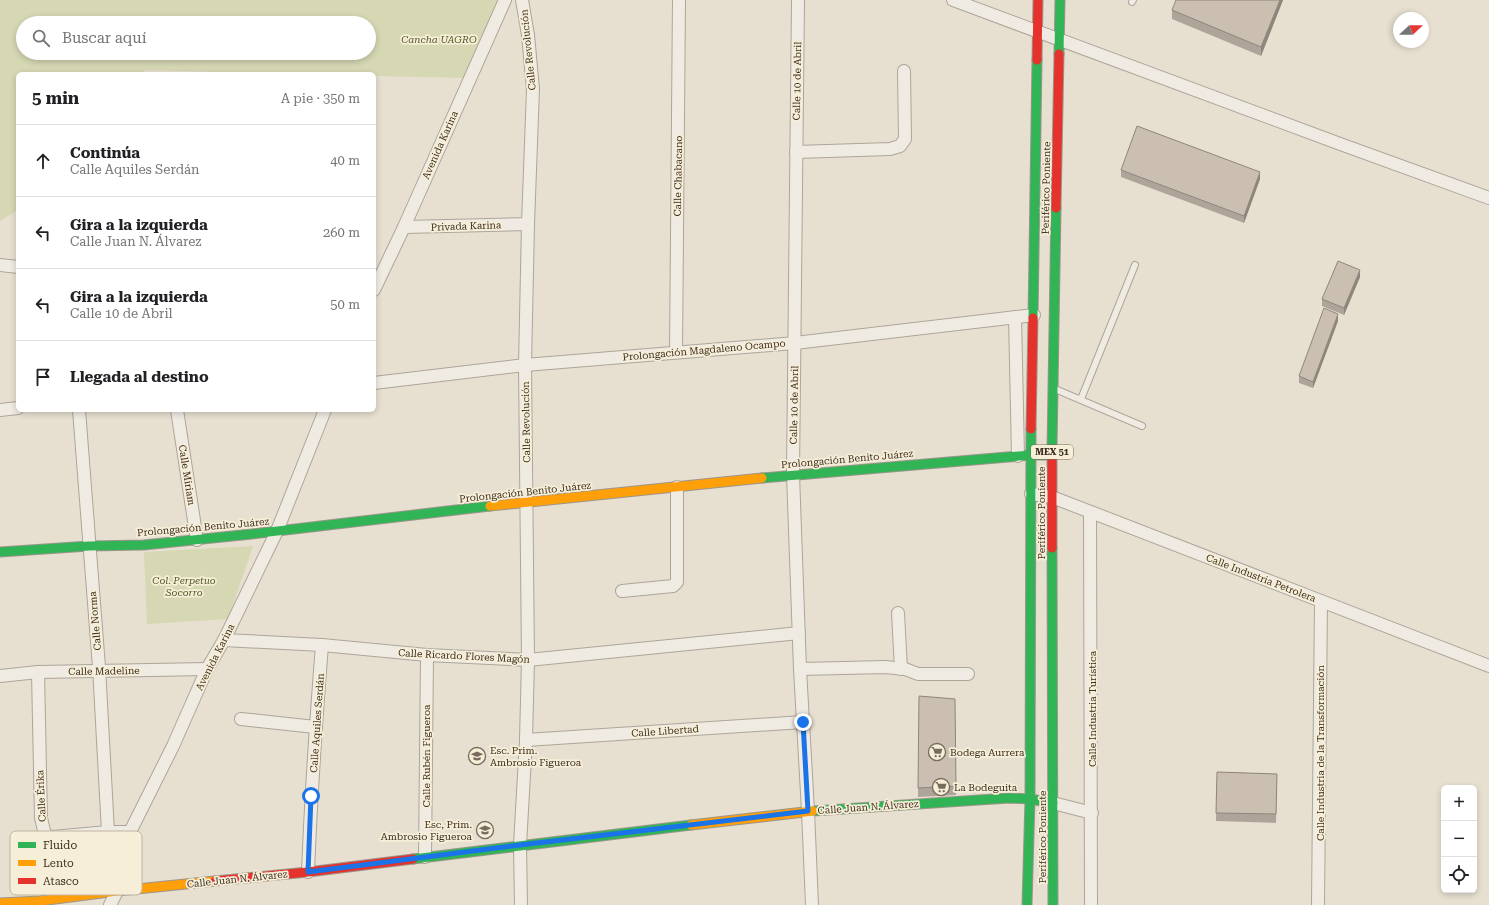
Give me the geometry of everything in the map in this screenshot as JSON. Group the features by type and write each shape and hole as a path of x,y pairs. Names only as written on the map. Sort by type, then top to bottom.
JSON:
{"main road":[{"name":"Periférico Poniente","path":"1038,0 1039,33 1034,315 1052,455 1053,905"},
{"name":"Periférico Poniente","path":"1027,905 1030,799 1031,455 1043,387 1060,40 1060,0"},
{"name":"Prolongación Benito Juárez","path":"0,552 89,546 144,545 526,502 677,488 793,474 1031,455 1052,455"},
{"name":"Calle Juan N. Álvarez","path":"142,889 308,872 808,811 1009,798 1030,799 1053,803"},
{"name":"Calle Juan N. Álvarez","path":"0,903 40,901 86,895"}],"street":[{"name":"Avenida Karina","path":"376,286 404,227 505,0"},
{"name":"Calle Revolución","path":"521,905 520,845 526,740 528,660 525,365 533,89 528,35 522,0"},
{"name":"Calle Chabacano","path":"676,352 679,0"},
{"name":"Calle 10 de Abril","path":"798,0 793,474 800,669 812,905"},
{"path":"954,0 968,0"},
{"path":"954,0 1039,33 1489,198"},
{"path":"796,152 890,149 900,146 904,140 904,71"},
{"name":"Privada Karina","path":"404,227 528,224"},
{"path":"0,265 16,267"},
{"name":"Prolongación Magdaleno Ocampo","path":"376,383 525,365 795,343 1034,315"},
{"path":"1015,317 1018,456"},
{"path":"0,410 16,408"},
{"name":"Calle Norma","path":"79,412 99,672 108,831"},
{"name":"Calle Miriam","path":"177,412 197,540"},
{"name":"Avenida Karina","path":"130,831 173,746 207,669 224,640 277,531 324,412"},
{"path":"622,591 673,586 677,582 677,488"},
{"name":"Calle Industria Petrolera","path":"1031,494 1052,497 1489,666"},
{"name":"Calle Industria Turística","path":"1090,512 1092,814 1091,905"},
{"name":"Calle Industria de la Transformación","path":"1318,905 1321,601"},
{"path":"898,613 901,669"},
{"name":"Calle Ricardo Flores Magón","path":"224,640 322,645 427,655 528,660 799,633"},
{"name":"Calle Aquiles Serdán","path":"308,872 311,796 315,760 315,727 322,645"},
{"name":"Calle Rubén Figueroa","path":"425,857 427,655"},
{"path":"800,669 885,667 901,669 918,674 968,674"},
{"name":"Calle Madeline","path":"0,676 38,672 207,669"},
{"name":"Calle Érika","path":"38,672 41,818 44,831"},
{"path":"241,719 315,727"},
{"name":"Calle Libertad","path":"526,740 803,722"},
{"name":"Calle Juan N. Álvarez","path":"1053,803 1092,814"},
{"name":"Avenida Karina","path":"110,905 115,895"}],"lane":[{"path":"1081,399 1135,265"},
{"path":"1043,387 1081,399 1142,426"}],"green space":[{"name":"Cancha UAGRO","path":"0,0 501,0 466,78 376,76 376,72 217,72 145,70 144,72 16,72 16,211 0,221"},
{"name":"Col. Perpetuo Socorro","path":"253,546 228,619 147,624 144,552"}],"building":[{"path":"1176,0 1280,0 1261,47 1172,10"},
{"path":"1137,126 1260,172 1244,216 1121,170"},
{"path":"1338,261 1360,270 1344,308 1322,299"},
{"path":"1324,308 1338,314 1313,382 1299,376"},
{"name":"Bodega Aurrera","path":"919,696 955,699 956,786 918,788"},
{"path":"1217,772 1277,774 1276,814 1216,813"}],"traffic: fast":[{"path":"1059,54 1060,0"},
{"path":"1033,318 1037,60"},
{"path":"1052,449 1056,208"},
{"path":"1027,905 1030,799 1031,429"},
{"path":"762,478 1031,455 1052,455"},
{"path":"0,552 89,546 144,545 490,506"},
{"path":"1052,548 1053,905"},
{"path":"813,811 1009,798 1030,799 1053,803"},
{"path":"413,859 691,825"}],"traffic: slow":[{"path":"490,506 762,478"},
{"path":"691,825 813,811"},
{"path":"142,888 215,881"},
{"path":"0,903 40,901 86,895"}],"traffic: jam":[{"path":"1037,60 1038,0"},
{"path":"1056,208 1059,54"},
{"path":"1031,429 1033,318"},
{"path":"1052,449 1052,548"},
{"path":"215,881 308,872 413,859"}],"place":[{"name":"Bodega Aurrera","path":"937,752"},
{"name":"Esc. Prim. Ambrosio Figueroa","path":"477,756"},
{"name":"La Bodeguita","path":"941,787"},
{"name":"Esc, Prim. Ambrosio Figueroa","path":"485,830"}],"route":[{"path":"311,796 308,872 808,811 803,722"}]}
